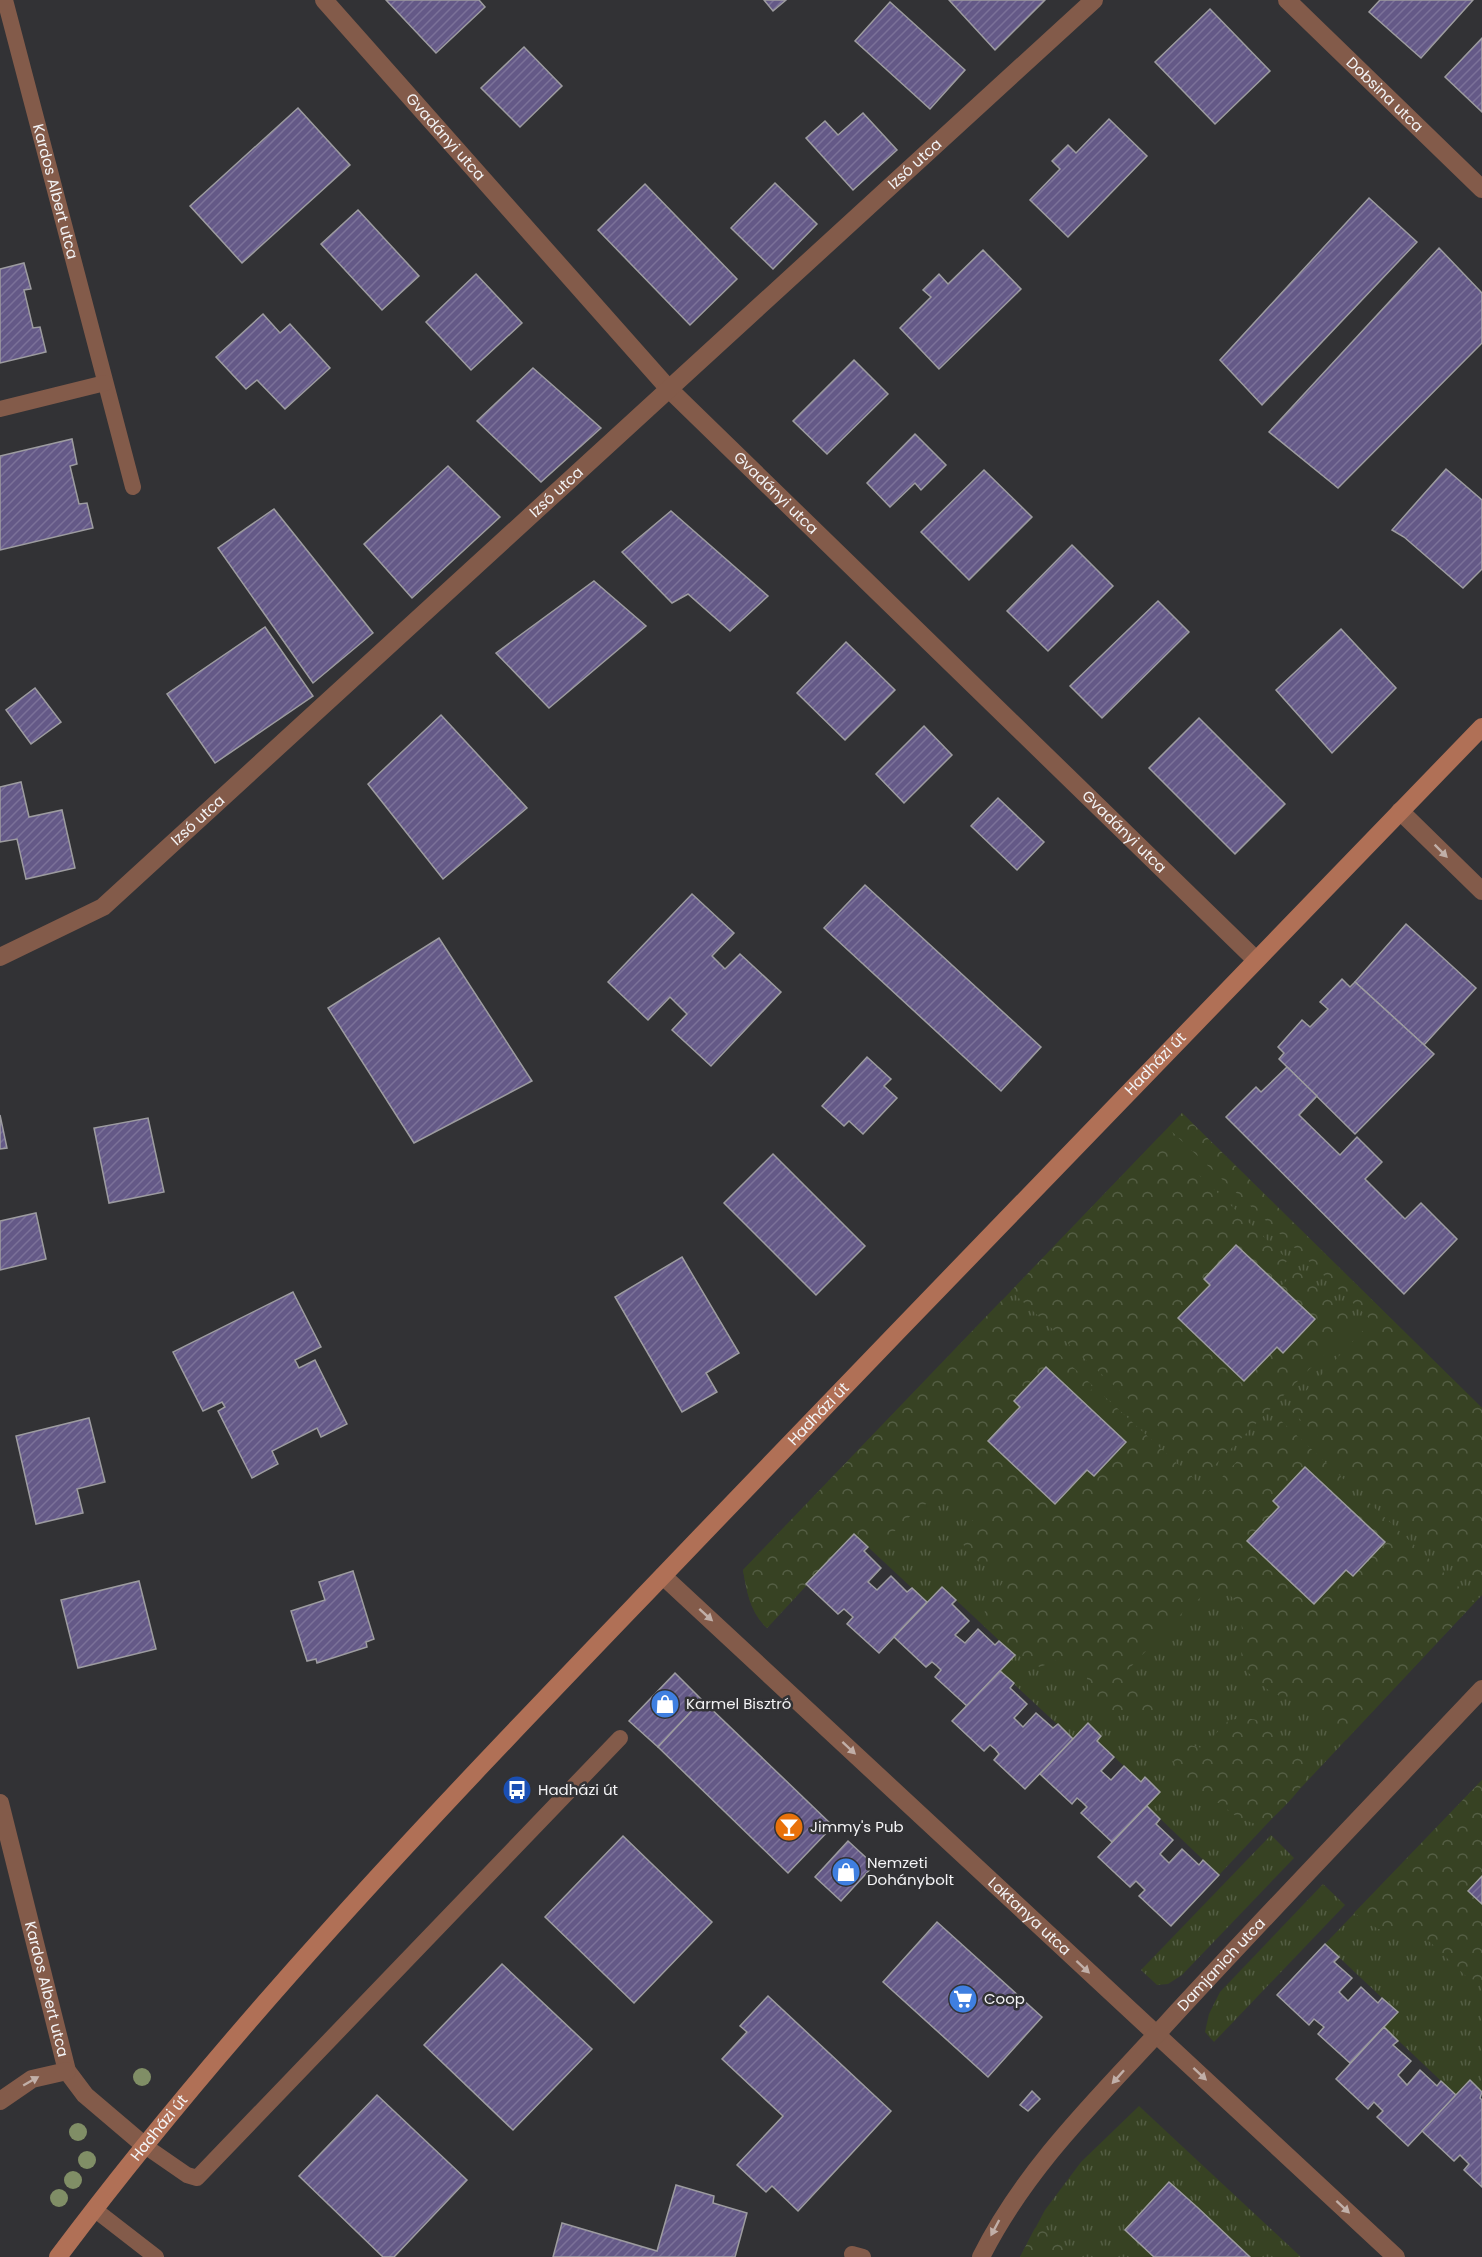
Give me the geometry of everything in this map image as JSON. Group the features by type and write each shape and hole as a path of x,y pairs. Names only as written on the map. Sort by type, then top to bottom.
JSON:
{"street":[{"name":"Gvadányi utca","path":"324,0 669,389 1256,959"},
{"name":"Izsó utca","path":"0,957 103,907 1094,0"},
{"name":"Dobsina utca","path":"1287,0 1482,189"},
{"name":"Hadházi út","path":"58,2257 145,2146 314,1946 663,1576 1482,727"},
{"path":"1401,811 1482,891"},
{"name":"Laktanya utca","path":"663,1576 1396,2257"},
{"name":"Damjanich utca","path":"981,2257 1004,2213 1030,2175 1157,2034 1482,1689"},
{"name":"Kardos Albert utca","path":"0,1803 67,2071 85,2095 145,2146"},
{"path":"0,2101 40,2076 67,2071"}],"lane":[{"name":"Kardos Albert utca","path":"5,0 133,487"},
{"path":"0,408 105,382"},
{"path":"145,2146 187,2175 197,2178 620,1738"},
{"path":"94,2209 156,2257"}],"green space":[{"path":"1182,1113 1482,1408 1482,1595 1219,1875 1147,1806 1160,1791 1145,1777 1141,1782 1097,1741 1101,1736 1088,1723 1073,1739 1000,1671 1015,1655 942,1587 927,1602 854,1534 767,1628 753,1608 743,1570"},
{"path":"1182,1113 1482,1408 1482,1591 1289,1409 1372,1321 1168,1128"},
{"path":"1159,1137 1288,1260 1271,1278 1236,1245 1204,1278 1210,1285 1178,1319 1244,1381 1277,1347 1283,1353 1315,1320 1280,1287 1298,1269 1355,1323 1208,1472 1011,1291"},
{"path":"1002,1300 1094,1387 1081,1401 1020,1407 988,1441 1055,1504 1087,1470 1094,1476 1091,1409 1104,1396 1208,1492 1278,1418 1352,1487 1340,1500 1305,1467 1279,1507 1247,1541 1314,1604 1346,1570 1353,1576 1385,1542 1350,1509 1362,1496 1475,1602 1346,1740 1311,1704 1304,1700 1290,1700 1277,1695 1246,1670 1241,1654 1240,1613 1228,1593 1209,1591 1184,1611 1124,1674 1164,1713 1151,1716 1104,1714 1090,1700 1087,1678 1079,1660 1067,1656 1040,1667 1016,1654 983,1625 985,1610 1006,1577 1002,1561 985,1566 968,1555 961,1539 976,1515 969,1501 942,1500 926,1504 893,1532 871,1543 868,1547 854,1534 767,1628 753,1608 743,1570"},
{"path":"1245,1718 1261,1721 1271,1727 1307,1768 1298,1791 1263,1827 1237,1817 1219,1803 1200,1801 1177,1781 1173,1753 1190,1745 1202,1748 1229,1720"},
{"path":"1482,1780 1482,2092 1470,2081 1456,2095 1384,2027 1397,2012 1325,1944"},
{"path":"1482,1780 1482,1876 1468,1891 1482,1904 1482,1980 1469,1979 1430,1942 1415,1933 1378,1929 1354,1913"},
{"path":"1271,1835 1294,1858 1182,1975 1168,1984 1157,1985 1141,1970"},
{"path":"1323,1884 1345,1905 1214,2042 1205,2032 1209,2014 1220,1992"},
{"path":"1139,2106 1301,2257 1020,2257 1045,2210 1081,2162"},
{"path":"1035,2228 1047,2230 1057,2236 1065,2245 1068,2257 1020,2257"}],"building":[{"path":"386,0 479,0 485,7 436,53"},
{"path":"764,0 786,0 773,11"},
{"path":"949,0 1045,0 995,50"},
{"path":"1380,0 1473,0 1421,58 1369,12"},
{"path":"890,2 965,70 930,109 855,41"},
{"path":"1210,9 1270,71 1215,124 1155,62"},
{"path":"1482,38 1482,112 1445,77"},
{"path":"524,47 562,86 520,127 481,88"},
{"path":"298,108 350,165 242,263 190,206"},
{"path":"863,113 897,150 853,190 806,138 825,121 838,135"},
{"path":"1109,119 1147,156 1068,237 1030,200 1060,169 1052,161 1068,145 1076,153"},
{"path":"775,183 817,224 773,269 731,228"},
{"path":"645,184 737,279 690,325 598,230"},
{"path":"1369,198 1417,242 1262,405 1220,360"},
{"path":"358,210 419,276 382,310 321,244"},
{"path":"1439,248 1482,293 1482,343 1338,488 1269,432"},
{"path":"983,250 1021,289 939,369 900,328 931,297 923,290 939,274 948,284"},
{"path":"24,263 31,289 24,290 33,328 40,327 46,352 0,363 0,269"},
{"path":"476,274 522,323 471,370 426,322"},
{"path":"263,314 280,333 290,324 330,368 285,409 257,380 246,389 216,357"},
{"path":"854,360 888,394 827,454 793,421"},
{"path":"533,368 601,428 541,482 477,421"},
{"path":"915,434 946,465 921,490 915,483 890,507 867,483"},
{"path":"72,439 77,464 70,466 79,504 87,503 93,528 0,550 0,456"},
{"path":"448,466 500,517 412,598 364,544"},
{"path":"1446,469 1482,500 1482,569 1463,588 1404,537 1392,530"},
{"path":"984,470 1032,517 969,580 921,532"},
{"path":"274,509 373,633 313,683 218,548"},
{"path":"671,511 768,596 730,631 688,594 672,603 622,552"},
{"path":"1072,545 1113,586 1048,651 1007,611"},
{"path":"594,581 646,626 549,708 496,653"},
{"path":"1158,601 1189,632 1102,718 1070,686"},
{"path":"265,627 313,696 215,763 167,694"},
{"path":"1341,629 1396,688 1332,753 1276,690"},
{"path":"846,642 895,690 845,740 797,693"},
{"path":"35,688 61,722 31,744 6,710"},
{"path":"441,715 527,808 443,879 368,784"},
{"path":"1199,718 1285,804 1235,854 1149,768"},
{"path":"924,726 952,755 904,803 876,774"},
{"path":"21,782 29,817 62,810 75,868 26,879 17,839 0,842 0,787"},
{"path":"998,798 1044,842 1017,870 971,826"},
{"path":"865,885 1041,1047 1001,1091 824,928"},
{"path":"692,894 734,933 712,956 725,969 740,954 781,992 711,1066 672,1030 687,1014 670,997 648,1020 608,982"},
{"path":"1406,924 1476,988 1424,1045 1355,982"},
{"path":"439,938 532,1081 414,1143 328,1008"},
{"path":"1342,979 1350,987 1355,982 1434,1054 1355,1134 1279,1059 1284,1053 1278,1047 1302,1020 1310,1027 1328,1009 1320,1002"},
{"path":"867,1057 891,1079 884,1086 897,1098 863,1134 849,1121 844,1126 822,1106"},
{"path":"1287,1067 1317,1096 1299,1115 1340,1155 1357,1137 1382,1162 1365,1179 1405,1219 1421,1203 1457,1239 1404,1294 1226,1117 1256,1087 1261,1092"},
{"path":"0,1115 7,1148 0,1149"},
{"path":"148,1118 164,1192 109,1203 94,1128"},
{"path":"773,1154 865,1246 816,1295 724,1203"},
{"path":"36,1213 46,1259 0,1270 0,1221"},
{"path":"1236,1245 1315,1319 1283,1353 1277,1347 1244,1381 1178,1318 1210,1285 1204,1279"},
{"path":"682,1257 739,1353 706,1373 717,1392 682,1412 615,1297"},
{"path":"293,1292 321,1347 295,1360 299,1368 315,1360 347,1424 321,1437 317,1428 272,1451 278,1464 252,1478 218,1411 225,1407 222,1402 203,1411 173,1352"},
{"path":"1046,1367 1126,1442 1094,1476 1087,1470 1055,1504 988,1441 1020,1407 1014,1401"},
{"path":"89,1418 105,1482 77,1489 83,1513 36,1524 16,1436"},
{"path":"1305,1467 1385,1542 1353,1576 1346,1570 1314,1604 1247,1541 1279,1507 1273,1501"},
{"path":"854,1534 868,1547 864,1551 881,1568 868,1582 877,1590 891,1576 907,1592 912,1588 927,1602 879,1653 847,1624 853,1617 844,1609 838,1614 806,1584"},
{"path":"353,1571 374,1639 366,1642 367,1647 317,1663 316,1659 307,1661 291,1611 325,1600 319,1582"},
{"path":"139,1581 156,1649 78,1668 61,1600"},
{"path":"942,1587 956,1600 952,1604 969,1621 955,1635 965,1643 978,1629 995,1645 999,1641 1015,1655 967,1706 935,1677 941,1670 937,1666 932,1662 926,1667 894,1637"},
{"path":"1000,1671 1014,1683 1010,1688 1027,1704 1014,1718 1023,1727 1036,1713 1053,1728 1058,1724 1073,1739 1025,1789 994,1760 999,1754 995,1749 990,1745 984,1751 952,1721"},
{"path":"675,1673 702,1700 658,1747 629,1721"},
{"path":"702,1700 833,1826 788,1873 658,1747"},
{"path":"1088,1723 1101,1736 1097,1741 1114,1757 1101,1771 1111,1780 1124,1766 1141,1782 1145,1777 1160,1792 1112,1842 1081,1813 1087,1807 1082,1802 1077,1798 1072,1804 1040,1774"},
{"path":"1147,1806 1160,1819 1156,1824 1173,1840 1160,1854 1169,1863 1182,1849 1199,1865 1203,1860 1219,1875 1171,1926 1139,1896 1145,1890 1136,1881 1130,1887 1098,1857"},
{"path":"623,1836 712,1922 634,2003 545,1917"},
{"path":"848,1841 874,1865 841,1901 815,1877"},
{"path":"1482,1876 1482,1904 1468,1891"},
{"name":"Coop","path":"937,1922 1042,2017 988,2077 883,1982"},
{"path":"1325,1944 1339,1957 1334,1962 1352,1978 1339,1992 1348,2001 1361,1987 1378,2003 1382,1998 1398,2012 1350,2063 1318,2034 1324,2027 1314,2019 1309,2025 1277,1995"},
{"path":"502,1964 592,2049 513,2130 424,2045"},
{"path":"768,1996 891,2111 798,2211 772,2186 766,2192 737,2165 783,2116 722,2059 747,2032 740,2026"},
{"path":"1384,2027 1398,2041 1393,2045 1411,2061 1398,2075 1407,2085 1420,2070 1437,2086 1441,2081 1456,2095 1408,2146 1377,2117 1383,2111 1374,2102 1368,2109 1336,2079"},
{"path":"1470,2080 1482,2092 1480,2098 1482,2100 1482,2187 1464,2170 1469,2164 1460,2155 1454,2161 1422,2131"},
{"path":"1032,2091 1040,2099 1028,2111 1020,2105"},
{"path":"377,2095 467,2180 394,2257 383,2257 299,2176"},
{"path":"1169,2182 1250,2257 1154,2257 1125,2230"},
{"path":"676,2185 714,2196 713,2203 747,2213 735,2257 553,2257 562,2223 657,2251"}],"place":[{"name":"Karmel Bisztró","path":"665,1704"},
{"name":"Hadházi út","path":"517,1790"},
{"name":"Jimmy's Pub","path":"789,1827"},
{"name":"Nemzeti Dohánybolt","path":"846,1872"},
{"name":"Coop","path":"963,1999"}]}
